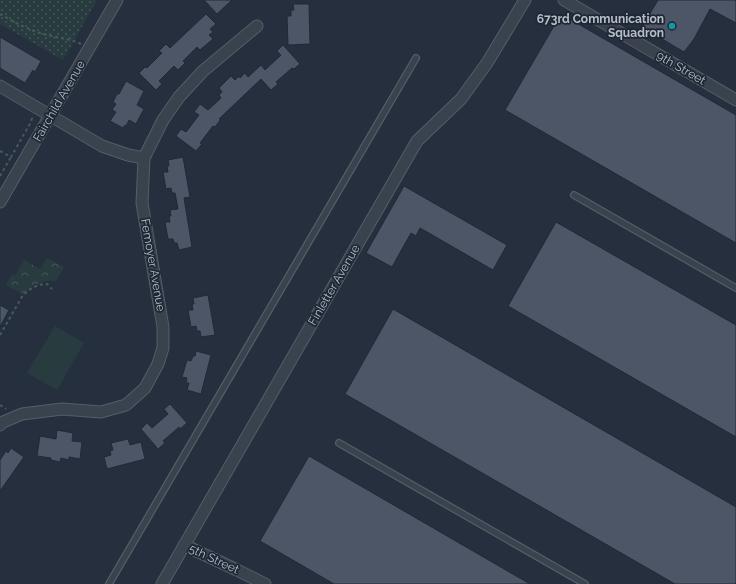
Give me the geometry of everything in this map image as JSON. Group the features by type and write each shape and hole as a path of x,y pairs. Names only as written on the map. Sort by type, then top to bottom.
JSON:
{"street":[{"name":"Fairchild Avenue","path":"0,202 117,0"},
{"name":"Finletter Avenue","path":"162,584 417,141 461,99 487,63 524,0"},
{"name":"9th Street","path":"564,0 736,100"},
{"name":"Femoyer Avenue","path":"1,422 22,414 62,409 100,412 126,405 145,388 158,364 163,348 163,328 142,203 144,158 163,120 179,97 204,71 257,26"},
{"path":"0,86 102,146 128,155 144,158"},
{"name":"5th Street","path":"184,545 265,584"}],"lane":[{"path":"109,584 416,58"},
{"path":"574,195 736,288"},
{"path":"339,443 585,584"}],"path":[{"path":"0,14 34,31 76,41 89,48"},
{"path":"0,176 31,122 32,118 30,114"},
{"path":"0,151 11,157"},
{"path":"0,335 23,295 41,284 47,284 52,289"},
{"path":"0,406 7,409"}],"green space":[{"path":"0,0 97,0 63,60 0,24"},
{"path":"47,258 64,267 56,281 52,280 38,284 23,294 6,285 12,274 15,276 24,260 40,269"},
{"path":"55,326 84,343 57,390 27,373"}],"building":[{"path":"204,0 232,0 217,14"},
{"name":"673rd Communication Squadron","path":"658,0 736,0 736,23 710,9 694,39 684,52 642,27"},
{"path":"293,4 309,4 310,44 288,45 287,16 291,16 291,10 294,10"},
{"path":"206,14 216,24 210,29 213,32 209,35 213,39 200,50 197,47 183,61 185,63 178,70 174,66 159,81 162,84 156,90 139,73 145,67 147,68 162,53 159,51 166,44 170,48"},
{"path":"561,14 736,115 736,243 505,110"},
{"path":"0,37 41,61 35,72 33,70 25,83 0,68"},
{"path":"283,45 300,64 294,69 292,68 276,82 278,84 271,90 261,79 219,119 221,119 215,127 213,126 196,151 176,136 181,129 186,132 199,115 194,112 200,104 208,110 221,98 219,95 222,92 219,88 231,76 235,80 239,76 240,78 245,73 248,77 261,65 265,70 281,55 277,51"},
{"path":"126,81 144,91 137,105 144,109 136,124 129,120 123,128 110,121 116,112 112,110 116,104 113,102"},
{"path":"183,157 190,197 184,198 192,247 179,250 177,243 174,243 173,239 168,239 165,222 170,222 170,210 178,209 175,193 172,193 171,188 166,189 163,172 168,172 168,160"},
{"path":"404,186 507,245 493,270 420,228 416,236 411,233 392,267 366,253"},
{"path":"556,222 736,325 736,437 508,306"},
{"path":"208,295 215,335 201,337 200,331 197,331 196,326 191,327 188,310 193,310 193,298"},
{"path":"0,305 9,310 0,327"},
{"path":"393,309 736,507 736,584 675,584 345,394"},
{"path":"196,351 211,355 201,394 187,390 189,383 186,383 187,378 182,377 187,360 191,361 193,356 195,356"},
{"path":"170,404 187,423 180,429 179,427 163,441 165,443 158,449 141,429 147,423 152,428 168,414 164,409"},
{"path":"57,430 73,433 72,441 82,442 80,459 69,457 69,460 61,458 60,462 51,460 51,458 37,456 40,436 56,439"},
{"path":"128,439 130,445 141,442 145,459 107,469 104,457 111,455 110,451 113,450 111,443"},
{"path":"11,448 24,457 0,491 0,460 6,451 8,453"},
{"path":"309,456 530,584 334,584 260,541"}],"place":[{"name":"673rd Communication Squadron","path":"672,26"}]}
